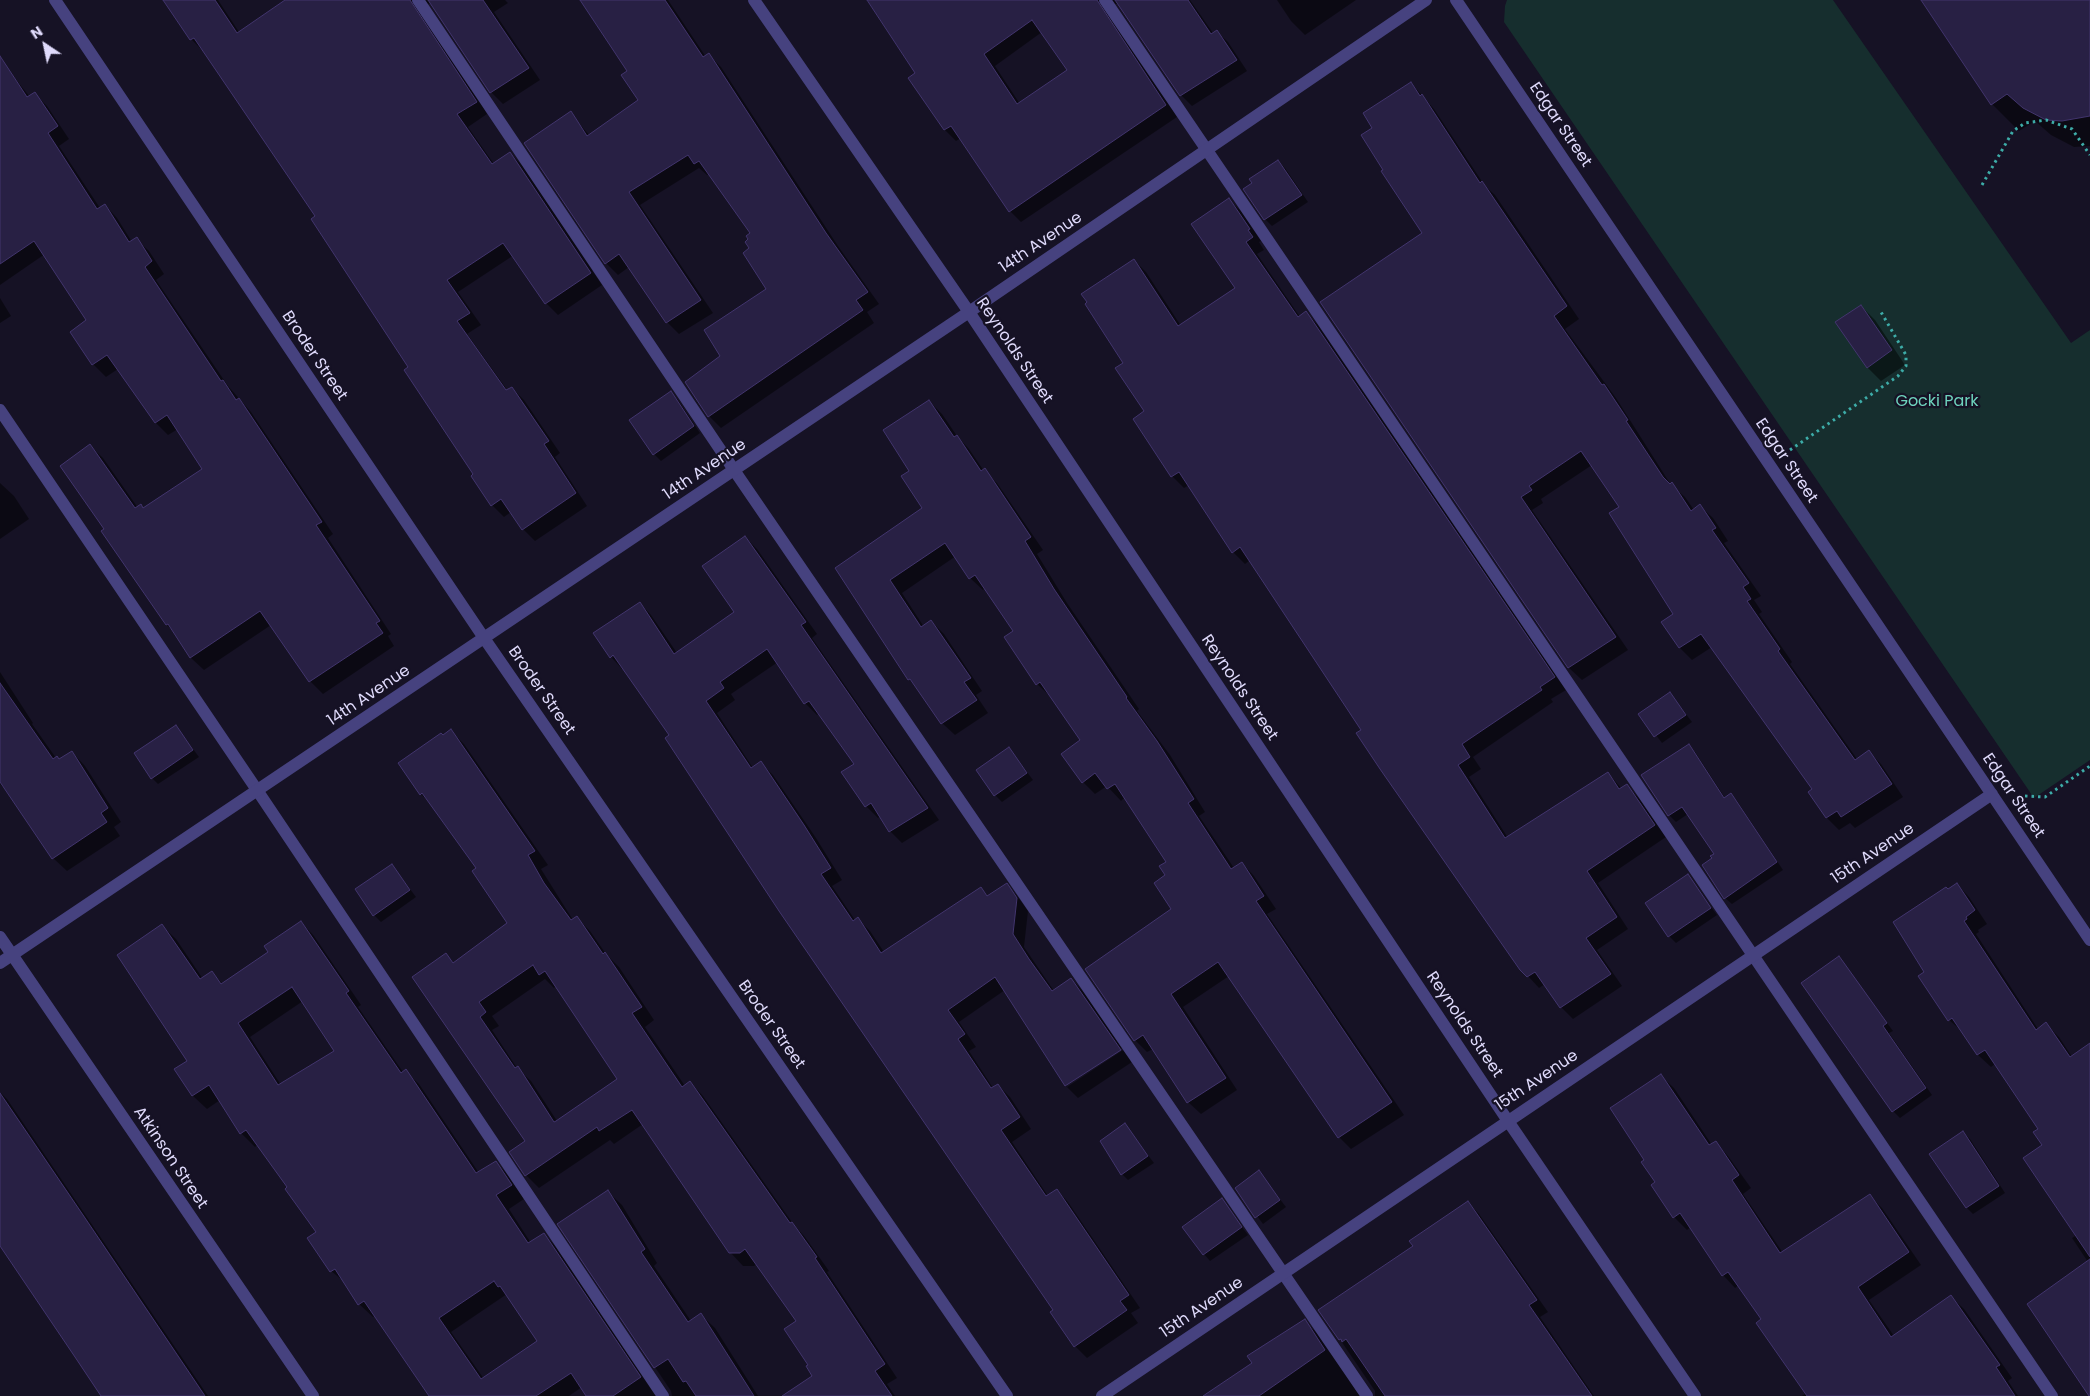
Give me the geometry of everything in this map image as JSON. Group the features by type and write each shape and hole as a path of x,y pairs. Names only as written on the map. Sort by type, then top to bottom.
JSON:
{"street":[{"name":"Broder Street","path":"55,0 484,638 1007,1396"},
{"path":"418,0 734,470 1367,1396"},
{"name":"Reynolds Street","path":"754,0 969,312 1508,1120 1695,1396"},
{"path":"1105,0 2052,1396"},
{"name":"14th Avenue","path":"0,963 969,312 1426,0"},
{"name":"Edgar Street","path":"1456,0 2090,940"},
{"path":"0,410 663,1396"},
{"name":"15th Avenue","path":"1102,1396 1992,794"},
{"name":"Atkinson Street","path":"0,937 313,1396"}],"path":[{"path":"1982,185 2013,131 2025,123 2046,120 2072,129 2090,155"},
{"path":"1769,464 1898,376 1906,366 1906,355 1881,312"},
{"path":"1992,794 2045,797 2090,766"}],"green space":[{"name":"Gocki Park","path":"1507,0 1833,0 2071,343 2090,330 2090,760 2034,798 1504,22"}],"building":[{"path":"163,0 215,0 237,33 285,0 410,0 477,102 457,114 492,164 510,152 591,273 545,304 503,243 447,280 470,313 457,321 506,390 512,387 549,441 544,444 576,493 522,530 501,499 491,506 471,476 473,474 404,370 408,367 311,219 315,216 194,38 190,40"},
{"path":"428,0 483,0 529,68 490,93"},
{"path":"580,0 665,0 703,57 709,53 826,233 868,292 856,300 863,310 708,417 685,382 720,356 704,330 766,289 743,253 749,248 745,242 748,239 746,236 750,233 699,161 694,164 688,155 629,192 701,300 666,323 619,254 605,264 524,143 571,111 587,136 638,100 621,75 627,71"},
{"path":"867,0 1097,0 1166,105 1009,212 951,126 944,130 908,78 915,73","holes":["1032,20 1067,70 1017,104 984,54"]},
{"path":"1115,0 1188,0 1211,34 1217,30 1237,60 1180,96"},
{"path":"1921,0 2090,0 2090,116 2062,121 2046,120 2023,108 2007,94 1991,105"},
{"path":"0,56 27,97 35,92 58,126 48,133 97,209 105,204 129,242 137,237 152,261 145,267 221,381 223,380 236,400 239,398 322,522 316,525 380,621 376,623 383,633 309,682 260,611 190,658 101,531 104,529 60,466 90,444 135,508 141,504 143,508 202,469 167,415 155,423 107,355 92,365 70,332 86,320 34,241 0,264"},
{"path":"1411,82 1420,96 1422,94 1480,183 1482,181 1567,306 1554,316 1602,385 1604,384 1663,477 1670,484 1672,482 1691,511 1700,504 1716,528 1712,530 1749,583 1743,587 1751,599 1747,601 1780,649 1778,651 1855,760 1869,750 1892,784 1841,817 1837,811 1826,818 1808,792 1812,789 1701,634 1679,648 1661,622 1673,614 1609,513 1619,507 1581,451 1529,486 1532,490 1521,497 1616,637 1568,668 1320,302 1422,233 1381,171 1383,170 1361,135 1372,128 1363,113"},
{"path":"1278,160 1302,195 1264,220 1243,189 1252,183 1249,179"},
{"path":"1229,198 1250,229 1248,230 1253,237 1246,242 1298,317 1306,311 1555,677 1540,687 1542,690 1462,744 1470,757 1458,765 1505,838 1608,772 1619,789 1627,784 1655,825 1587,871 1617,917 1586,938 1611,974 1560,1008 1535,972 1527,977 1520,970 1380,769 1356,733 1361,730 1240,547 1232,553 1179,472 1171,477 1133,419 1144,411 1115,368 1123,363 1085,304 1087,302 1081,294 1134,259 1178,326 1235,288 1191,224"},
{"path":"1861,305 1892,350 1867,368 1835,322"},
{"path":"671,391 694,426 653,455 629,420"},
{"path":"929,400 954,437 957,435 981,471 985,468 1031,537 1025,541 1054,589 1194,799 1188,803 1231,869 1242,862 1264,896 1256,901 1392,1102 1338,1138 1218,962 1171,994 1226,1078 1187,1103 1143,1035 1134,1041 1085,969 1171,909 1154,883 1165,875 1159,866 1166,862 1115,784 1107,789 1095,773 1082,783 1061,754 1080,740 1040,682 1036,685 1004,637 1013,631 975,575 969,579 945,543 890,580 921,627 931,620 971,678 964,682 977,700 941,724 910,679 908,680 835,568 922,508 901,476 909,471 883,430"},
{"path":"745,536 806,622 801,625 928,808 889,832 871,803 865,807 841,772 854,764 809,701 804,704 767,649 720,682 724,688 706,701 751,768 761,761 804,825 831,868 821,874 853,921 858,917 881,953 981,887 987,896 1007,883 1017,898 1013,934 1029,959 1052,991 1071,978 1121,1050 1065,1086 995,977 948,1010 965,1034 958,1039 991,1088 998,1084 1020,1117 1001,1130 1046,1196 1057,1189 1129,1295 1120,1301 1127,1310 1074,1347 1050,1312 1053,1310 779,911 665,738 669,735 613,655 610,658 593,633 640,602 674,654 734,612 702,566"},
{"path":"0,683 53,759 57,756 59,759 72,751 108,808 101,813 107,822 52,859 0,782"},
{"path":"1670,692 1686,715 1654,737 1638,714"},
{"path":"176,725 193,750 151,779 134,753"},
{"path":"451,729 535,851 528,855 544,883 571,920 577,916 603,954 605,952 642,1007 632,1013 682,1087 690,1081 790,1223 792,1222 817,1257 815,1258 885,1364 875,1371 892,1396 782,1396 812,1376 806,1366 808,1365 784,1329 796,1321 745,1249 740,1253 729,1253 632,1110 599,1131 597,1127 525,1176 509,1152 525,1141 412,977 446,953 453,963 507,923 472,871 476,868 398,763 441,733 443,735","holes":["533,965 539,975 545,971 617,1079 554,1122 518,1066 515,1068 480,1017 486,1012 479,1002"]},
{"path":"1689,744 1724,798 1731,793 1777,862 1724,899 1702,865 1712,858 1710,856 1714,854 1682,807 1668,816 1641,775"},
{"path":"1009,747 1027,773 994,796 976,770"},
{"path":"392,864 410,890 373,916 355,889"},
{"path":"1688,874 1711,908 1668,937 1645,903"},
{"path":"1957,883 1975,910 1964,921 2036,1030 2046,1022 2070,1057 2090,1043 2090,1257 2023,1158 2042,1145 2033,1132 2038,1129 1985,1050 1977,1055 1952,1018 1948,1021 1918,976 1924,972 1893,922 1946,887 1948,889"},
{"path":"301,921 349,991 346,993 401,1073 406,1069 476,1173 496,1161 512,1185 496,1195 528,1243 544,1233 641,1377 613,1396 586,1396 571,1373 536,1396 429,1396 364,1301 358,1305 335,1269 330,1272 307,1238 316,1232 285,1189 287,1187 246,1130 240,1134 209,1085 192,1096 174,1069 187,1061 117,955 162,924 200,979 212,971 221,984 268,952 264,946","holes":["292,987 334,1051 278,1085 238,1023","494,1281 498,1287 500,1286 537,1341 481,1379 439,1318"]},
{"path":"1839,956 1887,1023 1883,1026 1926,1088 1892,1112 1801,983"},
{"path":"1661,1074 1709,1145 1716,1141 1739,1175 1732,1180 1780,1253 1870,1194 1909,1252 1858,1287 1891,1337 1951,1295 2000,1365 1996,1367 2015,1396 1807,1396 1756,1323 1761,1319 1728,1272 1722,1276 1680,1213 1673,1218 1651,1185 1655,1182 1641,1162 1644,1160 1610,1108"},
{"path":"0,1093 205,1396 101,1396 0,1246"},
{"path":"1125,1123 1148,1156 1121,1175 1100,1141"},
{"path":"1963,1131 1999,1186 1966,1208 1929,1154"},
{"path":"1259,1170 1280,1200 1255,1218 1235,1188"},
{"path":"608,1190 645,1249 641,1252 688,1322 701,1313 754,1396 696,1396 686,1381 683,1382 668,1359 654,1368 557,1224"},
{"path":"1222,1198 1242,1227 1203,1255 1182,1227"},
{"path":"1468,1201 1537,1300 1529,1305 1592,1396 1385,1396 1346,1339 1342,1342 1341,1339 1339,1340 1318,1310 1413,1246 1409,1241"},
{"path":"2090,1259 2090,1396 2089,1396 2027,1304"},
{"path":"1305,1319 1325,1350 1259,1396 1203,1396 1252,1363 1247,1356"}]}
